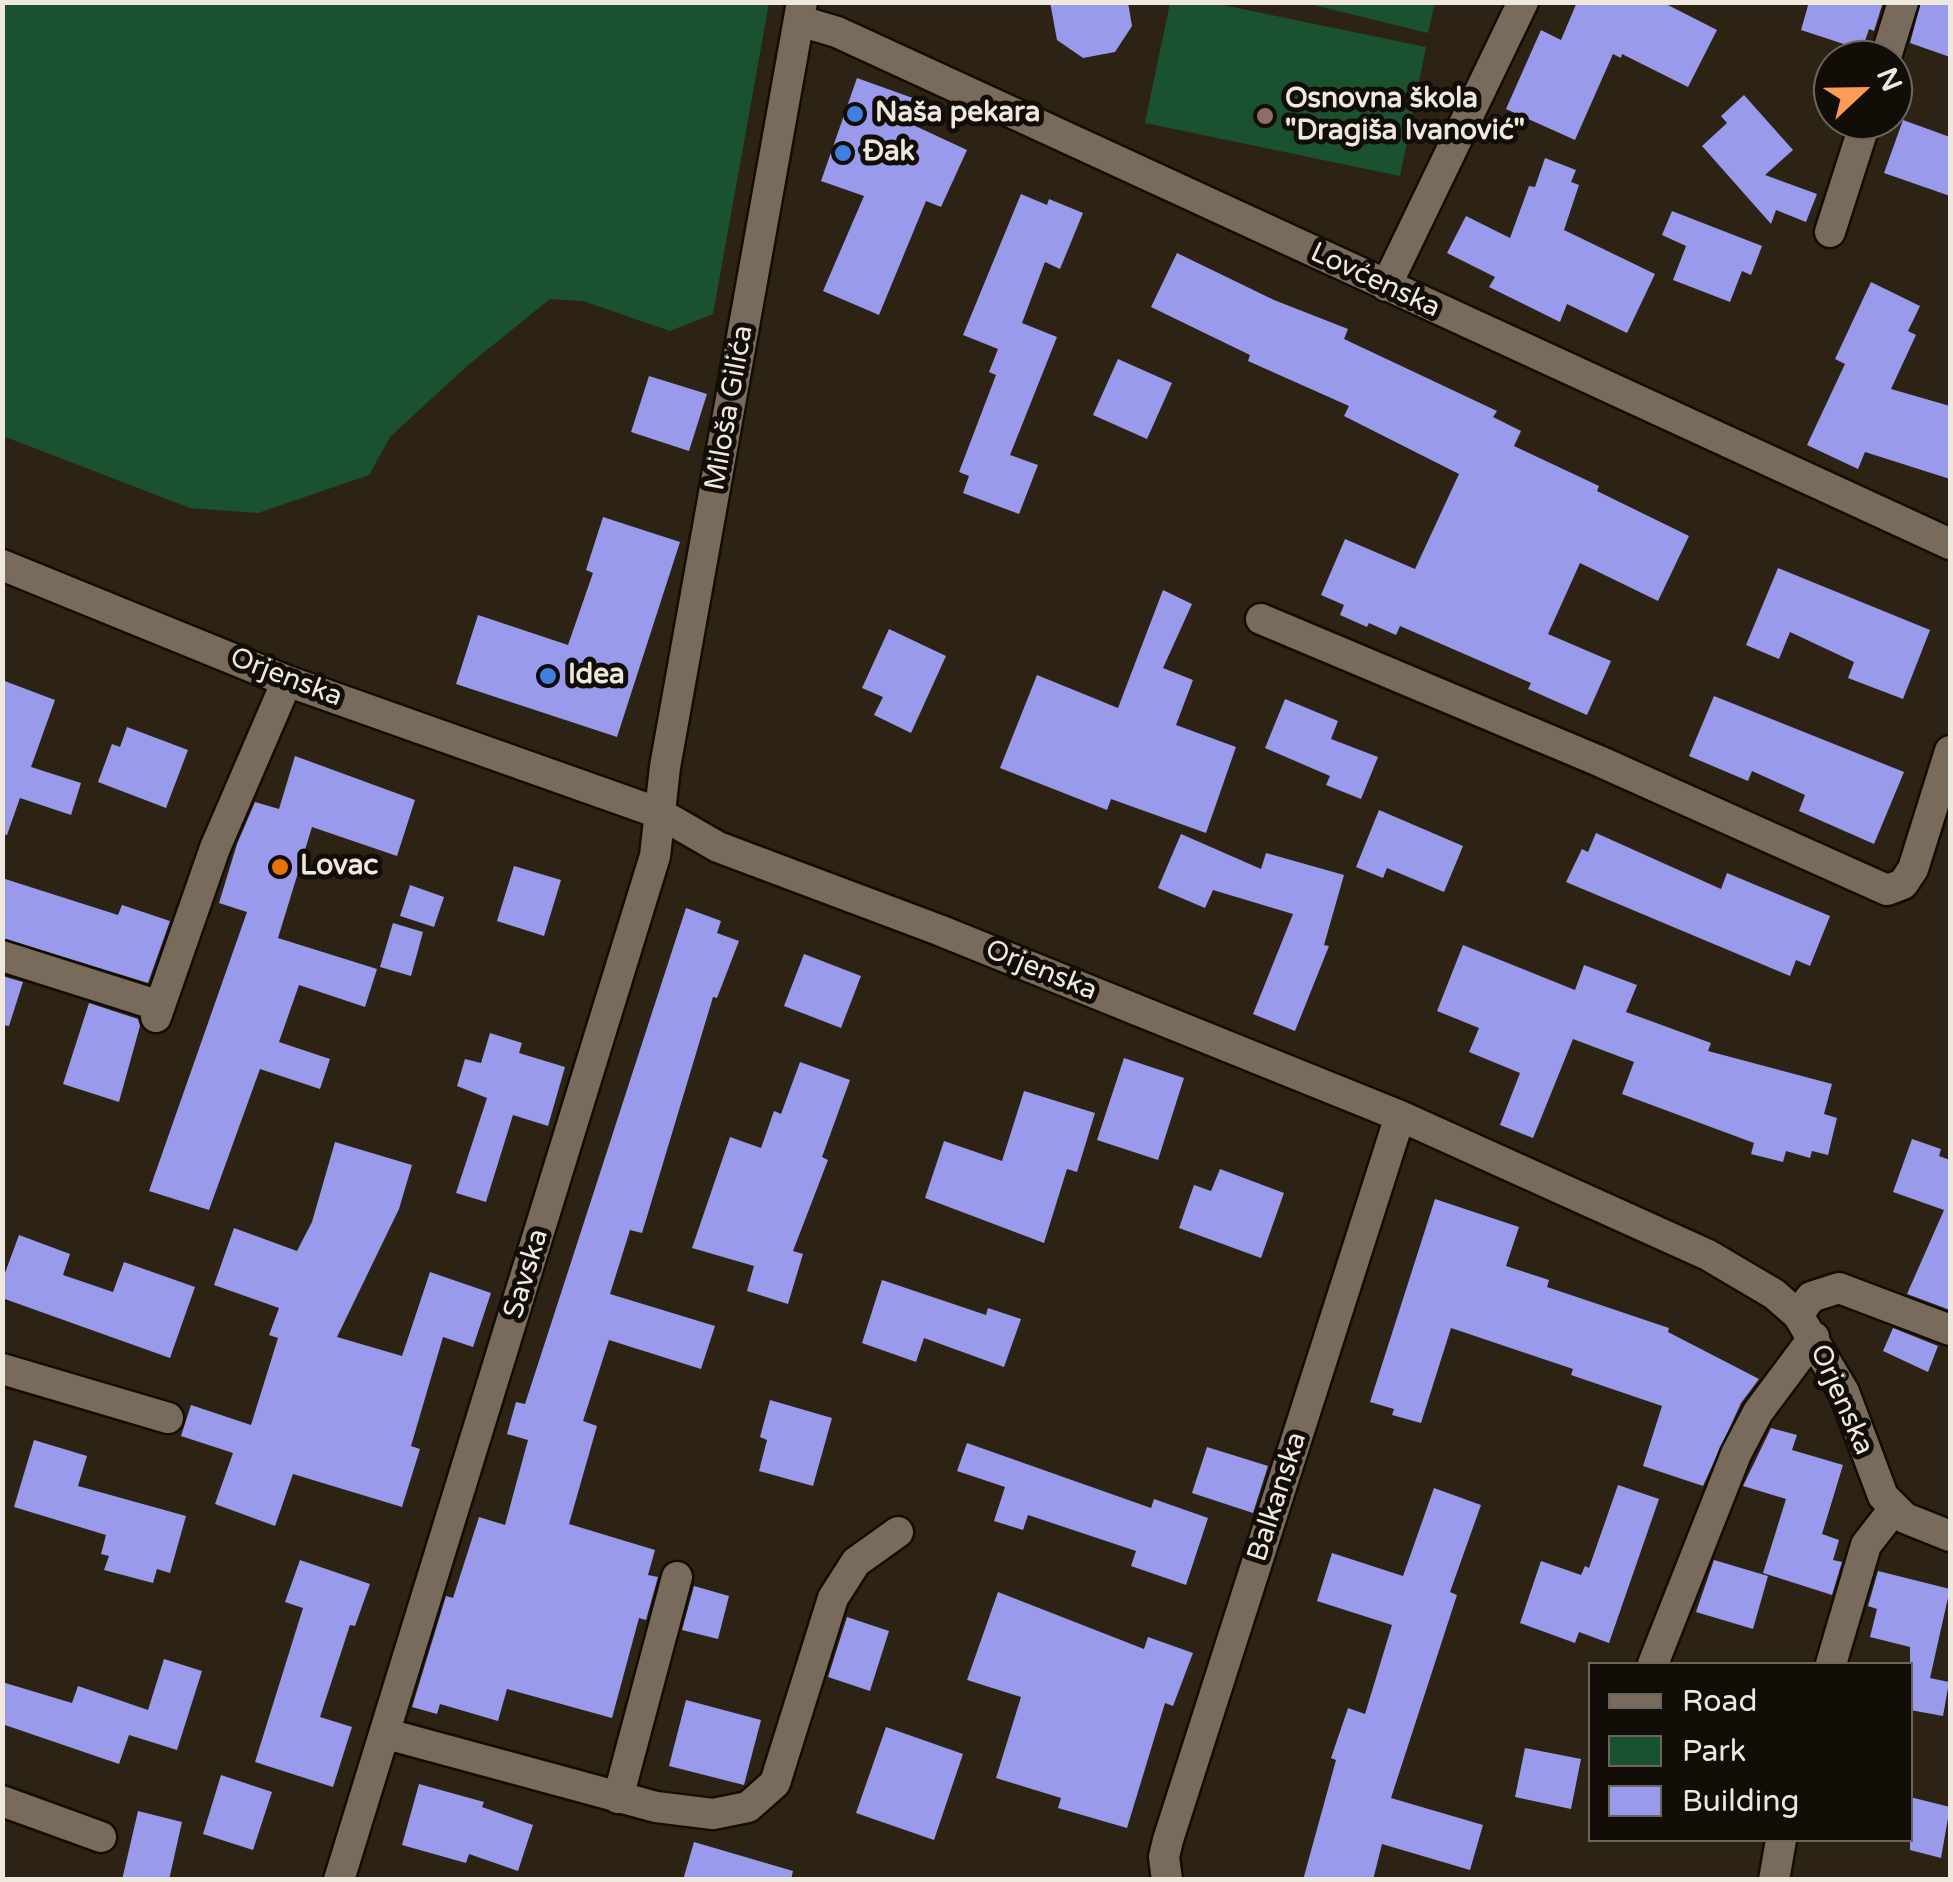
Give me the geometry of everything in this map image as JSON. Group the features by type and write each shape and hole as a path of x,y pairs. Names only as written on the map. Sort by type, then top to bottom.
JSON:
{"street":[{"path":"1386,286 1523,2"},
{"path":"1891,40 1903,2"},
{"name":"Lovćenska","path":"801,12 837,32 1950,544"},
{"name":"Miloša Gilića","path":"659,813 801,12"},
{"path":"1830,232 1860,140"},
{"name":"Orjenska","path":"2,566 286,681 659,813 718,847 939,930 1400,1116 1708,1254 1774,1294 1806,1326 1844,1392 1884,1496 1894,1509"},
{"path":"1261,619 1599,760 1886,890 1903,884 1914,869 1950,751"},
{"path":"2,956 158,1011 215,848 286,681"},
{"name":"Savska","path":"338,1880 387,1734 656,856 659,813"},
{"name":"Balkanska","path":"1168,1880 1164,1856 1168,1840 1400,1116"},
{"path":"1654,1662 1736,1454 1806,1326 1811,1297 1840,1288 1950,1330"},
{"path":"2,1369 168,1418"},
{"path":"1832,1662 1866,1544 1894,1509 1923,1528 1950,1536"},
{"path":"387,1734 618,1798 713,1814 748,1808 775,1782 833,1598 856,1562 898,1532"},
{"path":"618,1798 677,1577"},
{"path":"2,1801 101,1837"},
{"path":"1774,1880 1781,1842"}],"green space":[{"path":"1301,2 1435,2 1435,3 1428,33"},
{"path":"2,3 769,3 713,314 670,331 583,301 550,299 467,366 390,437 369,475 258,513 190,508 3,436"},
{"path":"1170,3 1213,3 1426,47 1400,176 1145,123"}],"building":[{"path":"1050,2 1128,2 1132,26 1115,52 1083,58 1057,40"},
{"path":"1577,2 1662,2 1717,30 1688,87 1622,54 1621,58 1613,54 1575,140 1506,109 1541,30 1561,40"},
{"path":"1809,2 1883,2 1874,31 1869,29 1865,40 1832,40 1801,30"},
{"path":"1921,2 1950,2 1950,57 1911,40"},
{"path":"857,78 921,101 911,124 967,150 941,207 926,201 879,315 823,291 864,196 821,181"},
{"path":"1744,95 1793,150 1765,175 1817,194 1806,222 1776,210 1771,224 1702,146 1727,123 1721,116"},
{"path":"1913,124 1950,137 1950,196 1884,173 1896,140 1913,140"},
{"path":"1545,158 1576,170 1571,182 1579,185 1564,230 1655,274 1627,333 1567,304 1560,322 1489,287 1495,277 1447,253 1466,216 1510,238 1529,186 1535,187"},
{"path":"1021,194 1047,205 1049,199 1083,213 1060,269 1045,262 1022,323 1057,337 1010,455 1038,465 1019,514 963,493 969,476 959,472 996,375 989,372 998,349 963,335"},
{"path":"1672,211 1762,246 1751,275 1742,271 1730,302 1673,280 1686,246 1662,235"},
{"path":"1177,253 1274,300 1348,329 1344,339 1497,411 1493,417 1521,431 1514,446 1599,486 1597,491 1689,536 1658,601 1580,563 1548,634 1611,661 1587,715 1528,689 1531,683 1400,626 1396,635 1340,615 1344,605 1321,595 1345,539 1415,569 1459,474 1344,416 1349,406 1248,361 1250,355 1151,307"},
{"path":"1871,282 1920,306 1908,331 1916,335 1891,389 1950,406 1950,479 1865,452 1858,469 1807,445 1845,364 1835,359"},
{"path":"1118,359 1172,383 1147,439 1093,415"},
{"path":"649,376 707,394 689,451 631,432"},
{"path":"603,517 680,542 617,737 456,684 478,615 568,645 593,573 586,570"},
{"path":"1778,568 1930,630 1903,699 1848,678 1854,662 1790,632 1779,659 1746,645"},
{"path":"1163,590 1192,604 1163,668 1193,680 1176,725 1236,747 1206,833 1111,799 1107,810 1000,768 1037,675 1118,708"},
{"path":"889,629 946,656 911,733 874,715 883,697 862,688"},
{"path":"2,680 55,700 31,767 81,783 71,815 20,798 7,835 2,834"},
{"path":"1714,696 1904,772 1874,844 1799,811 1805,795 1752,771 1748,781 1689,756"},
{"path":"1285,699 1338,721 1331,739 1378,757 1361,799 1326,785 1330,776 1265,748"},
{"path":"127,727 188,750 166,808 98,782 112,744 120,747"},
{"path":"295,756 415,800 397,856 312,827 278,938 377,969 365,1007 299,985 279,1042 330,1059 320,1089 260,1069 209,1210 149,1191 247,912 219,903 237,844 255,802 279,809"},
{"path":"1379,810 1463,846 1444,892 1387,868 1383,878 1356,867"},
{"path":"1596,833 1721,889 1727,873 1830,916 1810,966 1796,960 1790,976 1566,882 1582,849 1588,852"},
{"path":"1181,834 1261,869 1266,853 1344,875 1324,945 1329,946 1295,1031 1253,1014 1293,914 1213,890 1205,908 1158,888"},
{"path":"514,866 561,880 544,936 497,921"},
{"path":"2,878 118,915 122,905 170,921 148,983 2,938"},
{"path":"410,885 444,897 434,927 400,916"},
{"path":"686,908 721,921 717,933 739,941 717,998 713,997 642,1233 630,1230 610,1294 715,1326 701,1369 609,1340 583,1421 597,1426 569,1524 655,1550 648,1575 658,1577 646,1620 639,1618 612,1718 507,1689 498,1721 440,1704 437,1714 412,1707 446,1596 453,1598 479,1517 505,1525 528,1440 507,1434 516,1402 525,1404"},
{"path":"393,923 423,932 411,976 380,967"},
{"path":"1463,945 1575,990 1584,965 1637,985 1626,1012 1711,1043 1708,1051 1832,1084 1824,1114 1837,1118 1828,1155 1812,1151 1810,1158 1786,1151 1783,1162 1751,1154 1754,1143 1622,1094 1634,1062 1573,1039 1533,1138 1500,1125 1520,1073 1469,1052 1479,1028 1437,1011"},
{"path":"804,954 861,976 841,1028 784,1006"},
{"path":"2,976 23,982 9,1026 2,1025"},
{"path":"89,1003 138,1019 140,1026 119,1102 63,1084"},
{"path":"490,1033 522,1043 519,1053 565,1067 548,1126 513,1115 486,1202 456,1193 487,1098 457,1086 465,1059 481,1063"},
{"path":"1124,1058 1184,1078 1158,1160 1097,1140"},
{"path":"800,1062 850,1080 822,1157 828,1160 793,1251 803,1254 788,1304 747,1291 754,1266 692,1248 730,1137 761,1148 774,1111 781,1114"},
{"path":"1024,1091 1095,1113 1077,1172 1067,1169 1044,1243 925,1198 944,1141 1002,1161"},
{"path":"1912,1139 1941,1149 1939,1156 1950,1160 1950,1310 1907,1294 1944,1210 1893,1192"},
{"path":"335,1142 412,1165 399,1209 337,1337 402,1356 430,1272 491,1293 473,1347 443,1337 411,1446 420,1449 402,1507 293,1474 275,1526 215,1504 233,1453 181,1436 191,1405 251,1425 278,1338 269,1335 279,1308 214,1285 234,1228 297,1251 312,1222"},
{"path":"1220,1169 1284,1193 1261,1258 1179,1228 1194,1185 1211,1191"},
{"path":"1435,1199 1519,1227 1506,1266 1549,1280 1547,1287 1669,1328 1668,1332 1759,1379 1741,1403 1703,1486 1643,1466 1662,1406 1571,1375 1573,1369 1451,1328 1421,1423 1392,1415 1394,1409 1370,1402"},
{"path":"19,1235 70,1254 63,1275 113,1292 124,1262 195,1287 170,1358 2,1298 2,1281"},
{"path":"882,1280 986,1315 988,1308 1021,1319 1004,1367 924,1338 916,1362 862,1343"},
{"path":"1893,1328 1938,1346 1928,1372 1883,1351"},
{"path":"770,1400 832,1418 813,1486 759,1471 767,1440 760,1437"},
{"path":"1771,1428 1797,1435 1792,1450 1843,1465 1822,1534 1839,1540 1833,1560 1842,1562 1832,1595 1763,1573 1786,1499 1743,1486"},
{"path":"34,1440 87,1456 78,1486 186,1516 170,1573 157,1569 153,1583 104,1570 109,1556 101,1554 106,1535 14,1507"},
{"path":"967,1443 1151,1508 1154,1499 1208,1518 1186,1585 1131,1566 1136,1551 1028,1515 1023,1530 994,1521 1005,1487 957,1471"},
{"path":"1207,1447 1268,1466 1253,1513 1192,1493"},
{"path":"1618,1485 1659,1499 1609,1643 1579,1632 1575,1643 1520,1623 1541,1561 1581,1575 1585,1566 1589,1568"},
{"path":"1434,1488 1481,1505 1450,1592 1457,1595 1391,1798 1483,1825 1470,1870 1382,1844 1373,1880 1303,1880 1336,1760 1331,1758 1348,1708 1365,1714 1392,1625 1317,1601 1332,1553 1403,1576"},
{"path":"300,1560 370,1584 355,1626 350,1625 320,1717 352,1727 333,1787 255,1762 303,1608 285,1602"},
{"path":"1714,1560 1768,1576 1753,1629 1696,1612"},
{"path":"1878,1571 1950,1589 1930,1678 1949,1682 1943,1716 1913,1711 1910,1647 1870,1637 1877,1609 1868,1606"},
{"path":"694,1586 729,1596 718,1639 682,1630"},
{"path":"998,1592 1144,1649 1148,1637 1193,1653 1173,1706 1165,1703 1127,1828 1058,1808 1061,1798 996,1778 1021,1697 967,1680"},
{"path":"847,1617 889,1631 870,1691 828,1677"},
{"path":"164,1659 202,1671 177,1750 129,1735 119,1764 2,1724 2,1682 72,1703 78,1686 148,1710"},
{"path":"686,1700 761,1720 744,1785 669,1766"},
{"path":"886,1727 963,1754 934,1840 856,1813"},
{"path":"1525,1748 1581,1759 1571,1809 1515,1797"},
{"path":"221,1775 272,1792 253,1850 203,1834"},
{"path":"419,1784 484,1802 482,1807 533,1825 518,1871 469,1854 466,1863 402,1845"},
{"path":"1913,1798 1950,1807 1941,1858 1910,1850"},
{"path":"138,1811 182,1822 169,1880 122,1880"},
{"path":"694,1842 793,1871 791,1880 683,1880"}],"place":[{"name":"Naša pekara","path":"855,114"},
{"name":"Osnovna škola \"Dragiša Ivanović\"","path":"1265,116"},
{"name":"Đak","path":"843,153"},
{"name":"Idea","path":"548,676"},
{"name":"Lovac","path":"280,867"}]}
